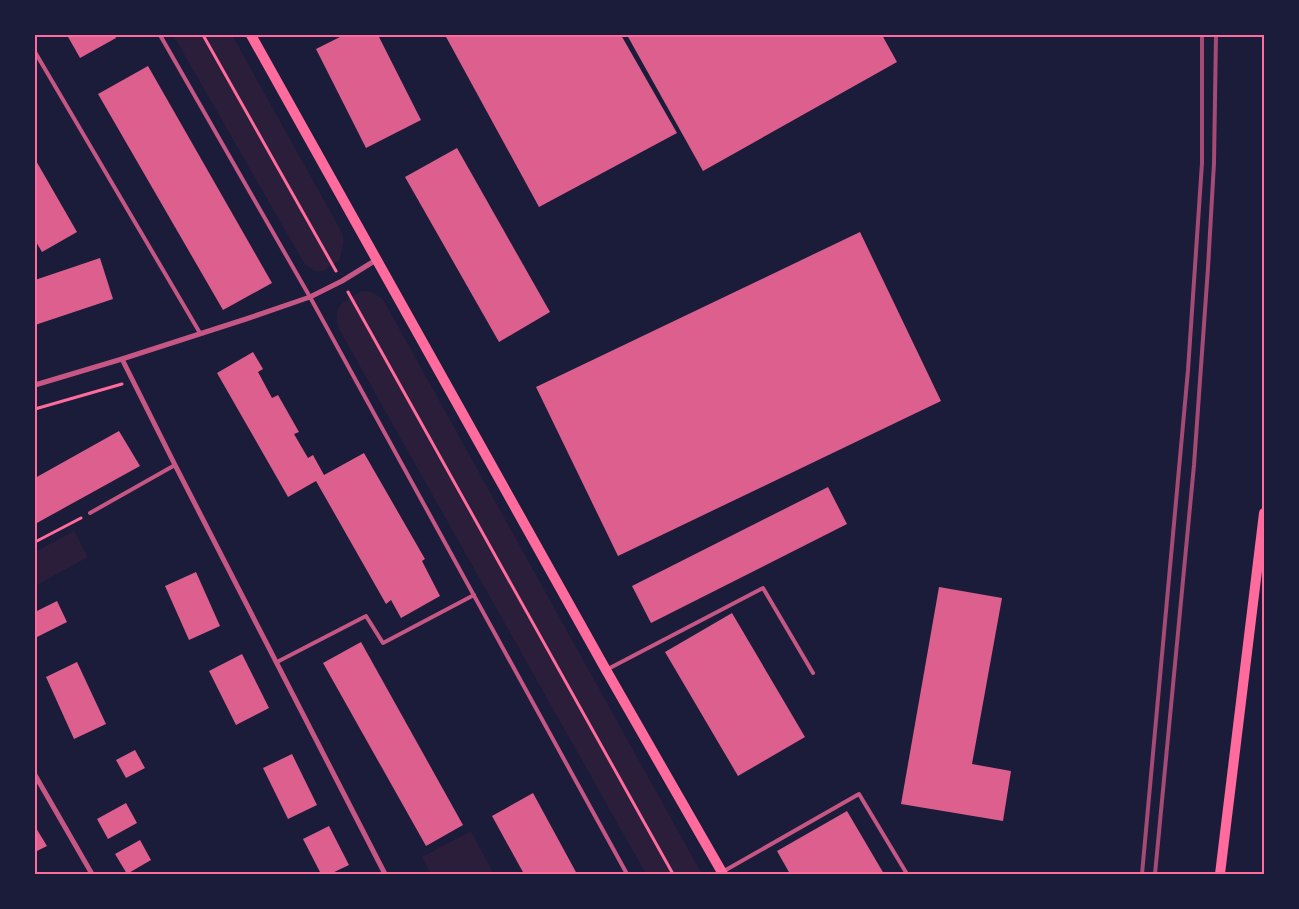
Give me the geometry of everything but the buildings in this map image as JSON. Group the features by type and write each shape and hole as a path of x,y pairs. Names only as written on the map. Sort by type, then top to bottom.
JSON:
{"main road":[{"path":"251,35 606,670 722,873"},
{"path":"1220,874 1264,513"}],"street":[{"path":"35,385 122,359 310,297 342,281 376,260"},
{"path":"122,359 385,874"},
{"path":"35,775 92,874"}],"lane":[{"path":"160,35 310,297 627,874"},
{"path":"35,52 200,333"},
{"path":"90,513 175,465"},
{"path":"606,670 763,588 812,673"},
{"path":"277,662 366,616 383,643 474,595"},
{"path":"722,873 859,794 907,874"}],"path":[{"path":"203,35 673,874"},
{"path":"35,409 132,381"},
{"path":"35,542 90,513"}],"shaded area":[{"path":"173,35 232,35 343,235 339,261 323,271 314,271 304,263"},
{"path":"362,291 374,293 384,301 702,874 646,874 339,329 337,321 338,309"},
{"path":"74,531 88,557 37,585 35,580 35,552"},
{"path":"471,831 492,871 488,874 431,874 422,857"}],"railway":[{"path":"1142,874 1188,370 1202,163 1202,35"},
{"path":"1155,874 1194,465 1214,163 1216,35"}]}
